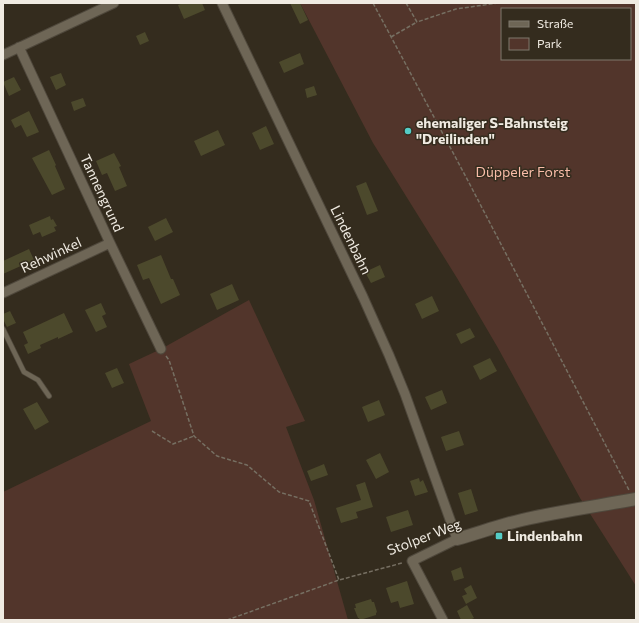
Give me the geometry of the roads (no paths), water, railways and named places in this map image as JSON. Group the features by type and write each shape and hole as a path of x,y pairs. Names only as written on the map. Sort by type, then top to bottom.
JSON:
{"street":[{"path":"3,55 114,3"},
{"name":"Lindenbahn","path":"222,3 363,297 389,355 405,394 458,539"},
{"name":"Tannengrund","path":"19,47 110,243 162,349"},
{"name":"Rehwinkel","path":"3,293 110,243"},
{"name":"Stolper Weg","path":"443,620 412,561 458,539 520,521 562,511 631,499"}],"lane":[{"path":"3,329 24,372 38,380 50,396"}],"place":[{"name":"ehemaliger S-Bahnsteig \"Dreilinden\"","path":"408,131"},
{"name":"Lindenbahn","path":"499,536"}],"park label":[{"name":"Düppeler Forst","path":"523,172"}]}
